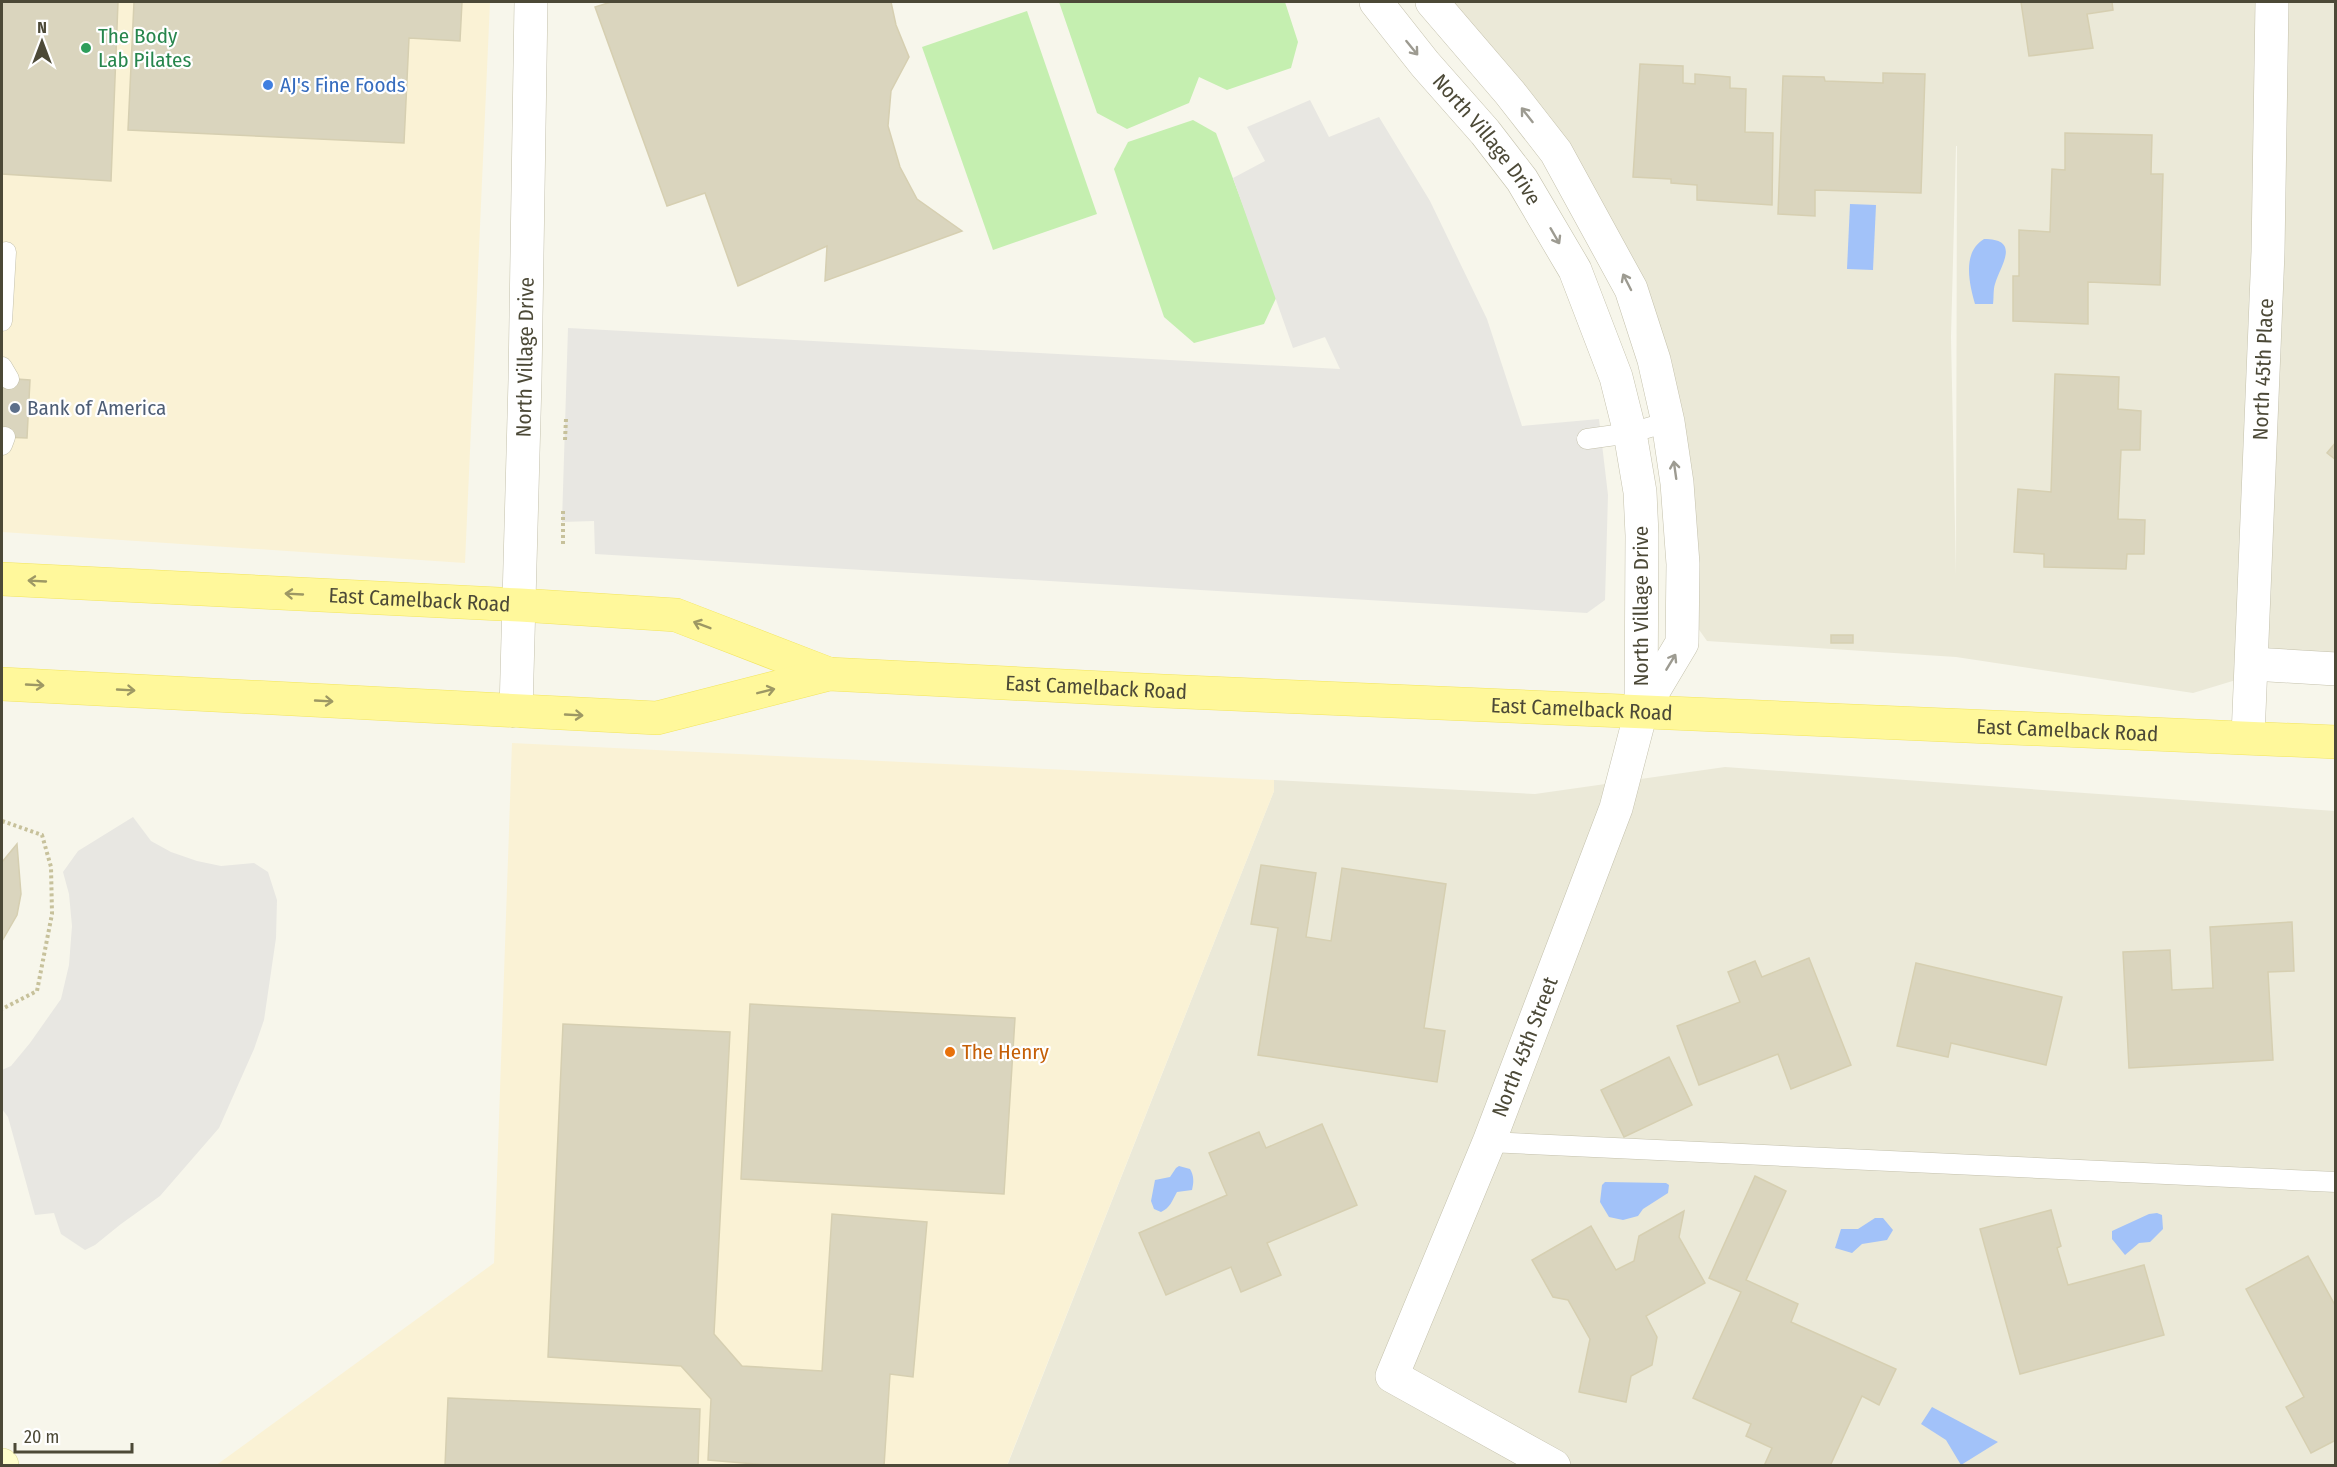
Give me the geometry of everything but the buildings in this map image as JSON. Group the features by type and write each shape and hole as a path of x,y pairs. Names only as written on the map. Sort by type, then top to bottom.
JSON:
{"main road":[{"name":"East Camelback Road","path":"2,579 676,615 829,674"},
{"name":"East Camelback Road","path":"2,684 657,718 829,674 2336,742"}],"street":[{"name":"North Village Drive","path":"516,711 531,2"},
{"name":"North Village Drive","path":"1376,2 1425,64 1485,132 1522,180 1575,270 1597,325 1616,377 1630,433 1640,492 1642,535 1641,712"},
{"name":"North Village Drive","path":"1432,2 1510,93 1561,161 1631,289 1654,360 1668,422 1677,483 1683,564 1682,642 1641,712"},
{"name":"North 45th Place","path":"2248,737 2253,664 2268,252 2272,2"},
{"path":"2253,664 2336,669"},
{"name":"North 45th Street","path":"1554,1466 1392,1376 1489,1142 1616,808 1641,712"}],"lane":[{"path":"2,321 6,252"},
{"path":"1587,439 1630,433 1668,422"},
{"path":"1489,1142 2336,1182"}],"path":[{"path":"565,440 566,419"},
{"path":"563,511 563,544"},
{"path":"2,821 42,835 51,867 52,914 37,991 2,1009"}],"shaded area":[{"path":"2,2 490,2 465,563 2,532"},
{"path":"1444,2 2335,2 2335,659 2312,657 2193,693 1956,657 1707,641 1695,624 1658,343","holes":["1957,146 1956,575 1951,337"]},
{"path":"1310,100 1329,137 1379,117 1430,201 1487,319 1522,426 1599,419 1608,495 1605,600 1587,613 595,554 594,521 562,522 568,328 1340,369 1325,337 1293,348 1233,178 1265,161 1247,127"},
{"path":"512,743 1274,780 1274,791 1007,1465 215,1466 494,1263"},
{"path":"1725,767 2335,811 2335,1465 1007,1466 1274,791 1274,780 1535,794"},
{"path":"133,817 151,841 171,852 221,866 254,863 268,872 277,900 276,938 264,1020 254,1049 219,1128 160,1196 85,1250 61,1234 54,1213 35,1215 8,1117 2,1109 2,1070 11,1066 61,999 69,965 72,926 69,894 63,872 78,851"}],"green space":[{"path":"1059,2 1285,2 1298,42 1291,68 1227,90 1199,77 1189,103 1127,129 1097,113"},
{"path":"1027,11 1097,214 993,250 922,47"},
{"path":"1193,120 1216,133 1277,296 1264,324 1194,343 1164,317 1114,169 1128,142"}],"water":[{"path":"1850,204 1876,205 1873,270 1847,269"},
{"path":"1984,239 1996,240 2002,244 2006,255 1994,286 1993,304 1975,304 1969,278 1970,260 1972,252"},
{"path":"1179,1166 1190,1169 1193,1179 1192,1190 1177,1192 1169,1206 1161,1212 1154,1209 1151,1201 1155,1180 1170,1177"},
{"path":"1605,1182 1666,1183 1669,1185 1668,1193 1643,1209 1638,1216 1623,1220 1609,1217 1600,1202 1602,1185"},
{"path":"2149,1214 2162,1215 2163,1229 2150,1242 2139,1243 2125,1255 2112,1239 2112,1231"},
{"path":"1875,1218 1883,1218 1893,1230 1887,1240 1862,1244 1852,1253 1835,1248 1841,1229 1858,1229"},
{"path":"1932,1407 1998,1442 1961,1465 1946,1440 1921,1424"}],"place":[{"name":"The Body Lab Pilates","path":"86,48"},
{"name":"AJ's Fine Foods","path":"268,85"},
{"name":"Bank of America","path":"15,408"},
{"name":"The Henry","path":"950,1052"}]}
